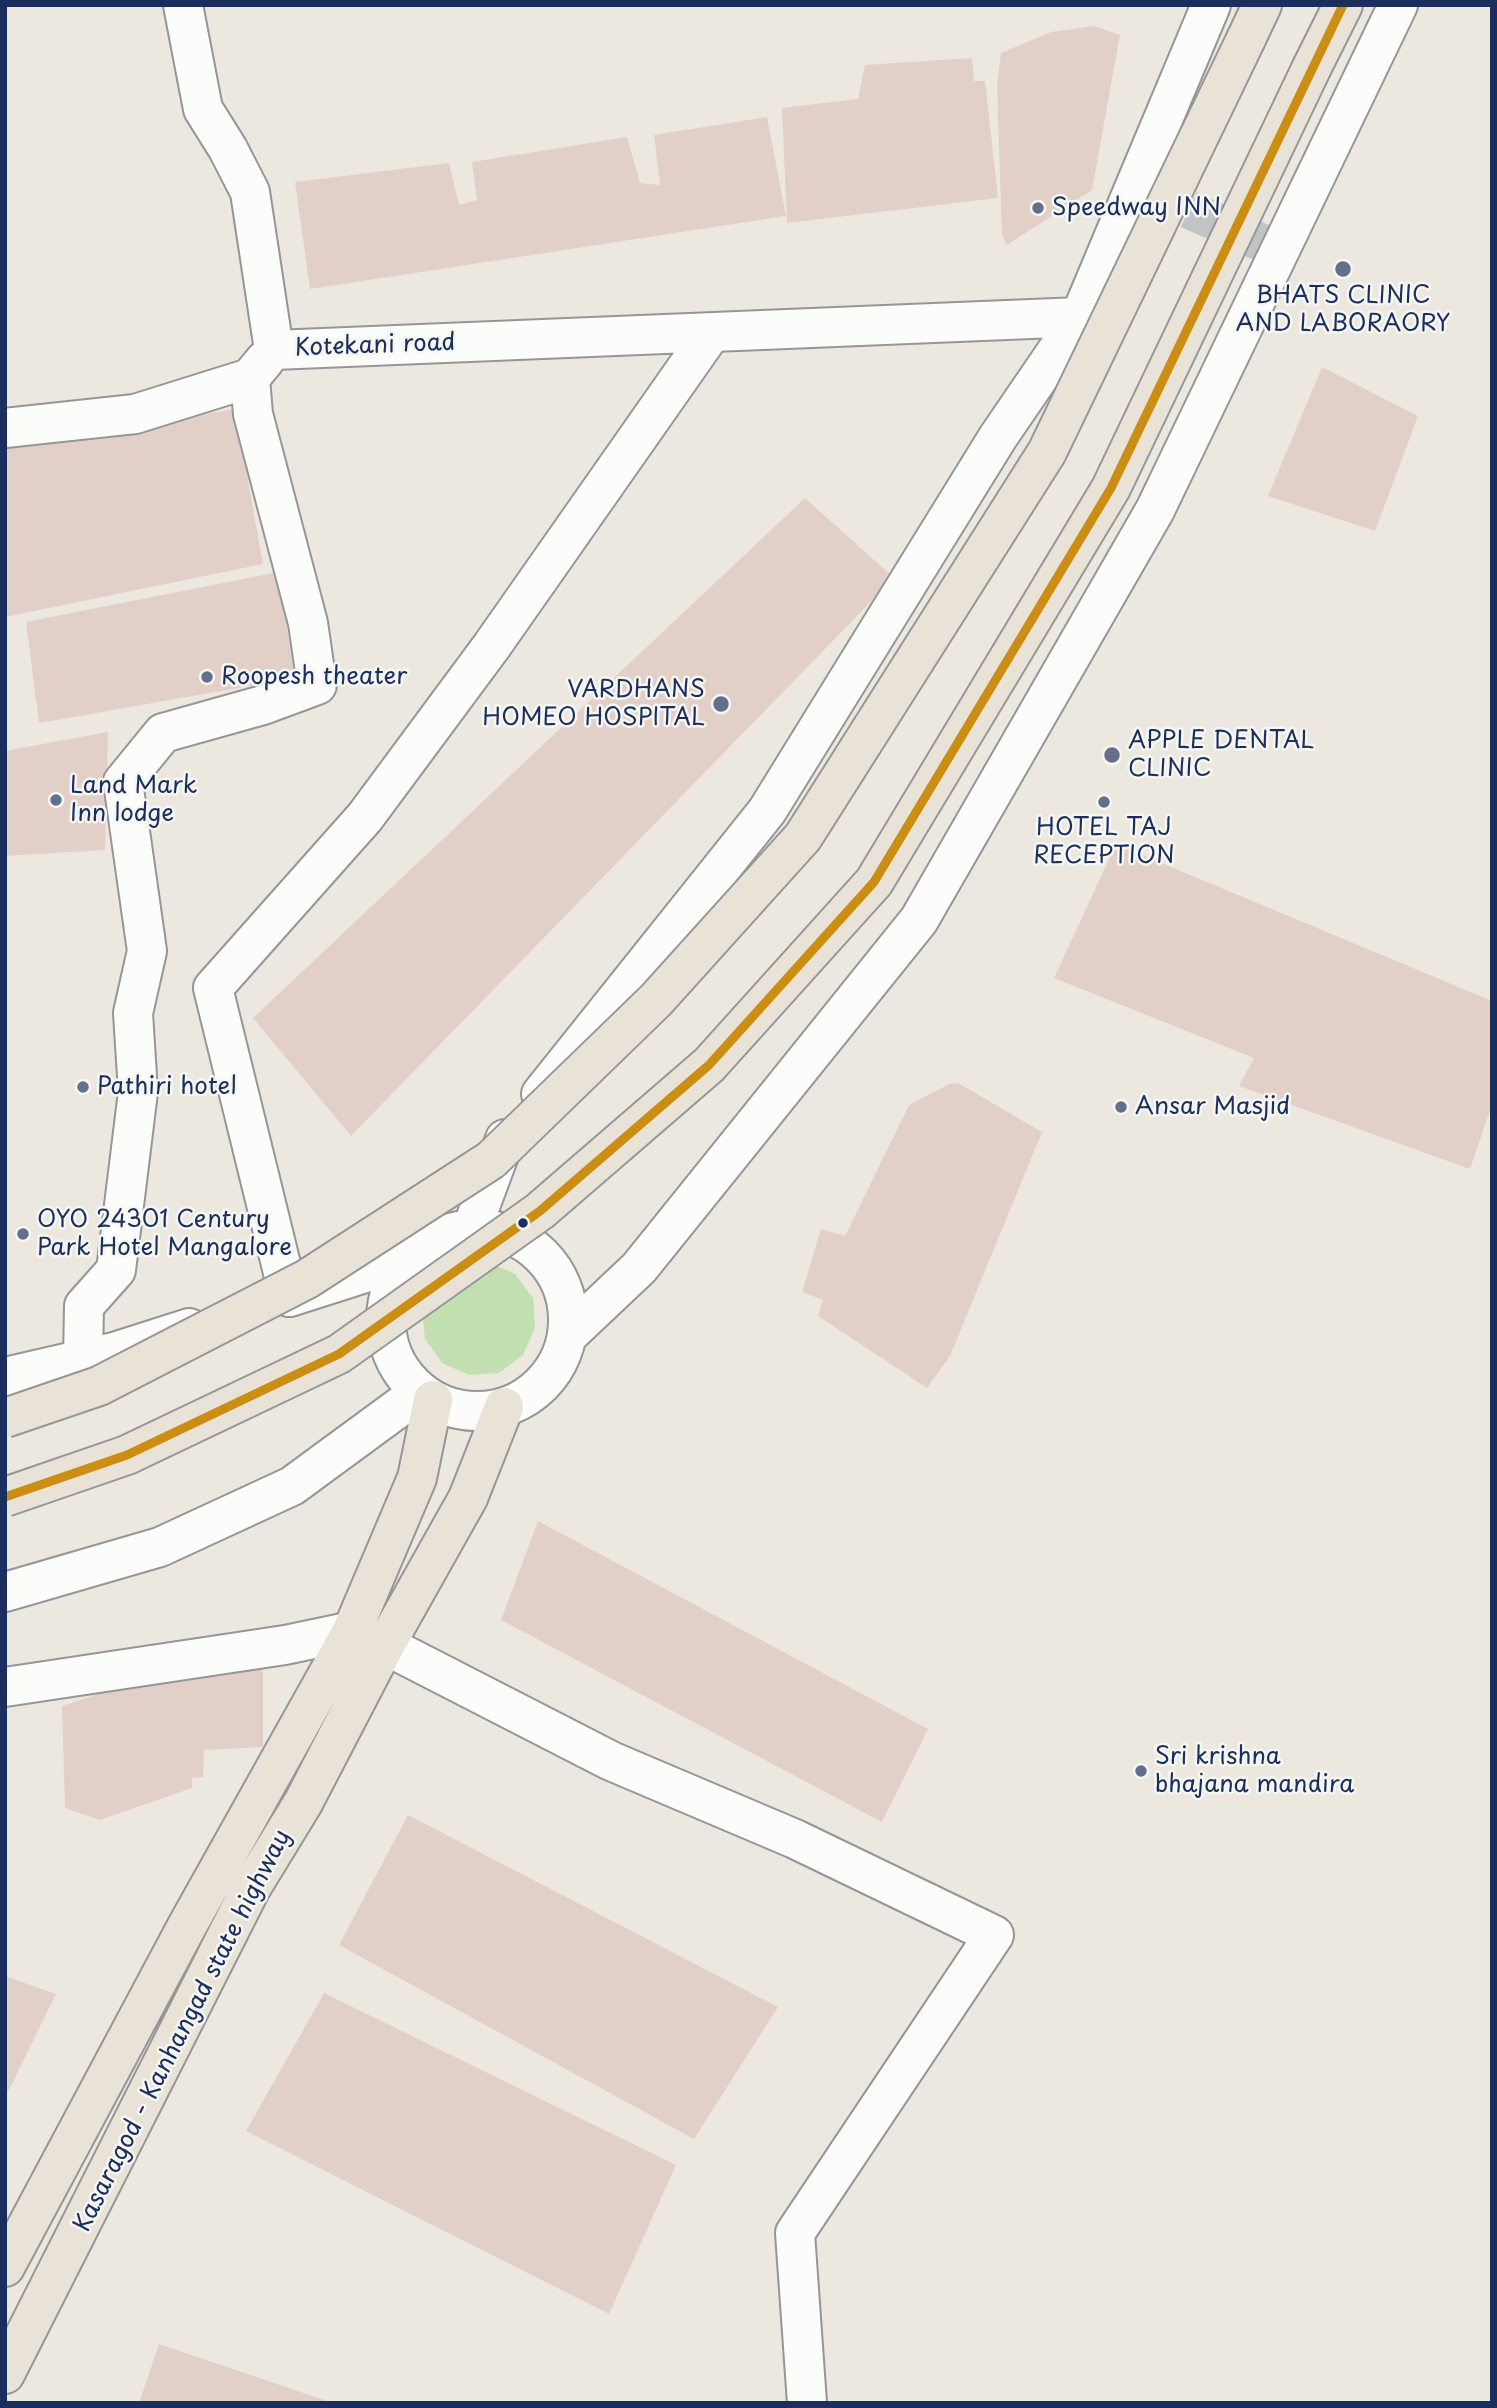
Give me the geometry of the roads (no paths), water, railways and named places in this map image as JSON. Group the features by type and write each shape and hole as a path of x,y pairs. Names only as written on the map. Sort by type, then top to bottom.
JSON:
{"main road":[{"path":"5,1418 99,1386 307,1279 491,1160 656,1000 793,847 1047,452 1262,5"},
{"path":"5,1497 127,1455 339,1354 540,1212 709,1065 874,882 1111,488 1343,5"},
{"path":"373,1643 417,1478 427,1396"},
{"path":"373,1643 468,1498 504,1407"},
{"name":"Kasaragod - Kanhangad state highway","path":"5,2267 187,1926 373,1643"},
{"name":"Kasaragod - Kanhangad state highway","path":"5,2374 251,1888 303,1803 373,1643"}],"street":[{"name":"Kotekani road","path":"183,5 203,110 228,149 250,192 262,364 711,333 1080,317"},
{"path":"472,1228 500,1145 766,811 998,437 1080,317 1211,5"},
{"path":"568,1335 639,1268 919,920 1155,510 1398,5"},
{"path":"289,1297 213,988 365,817 491,647 711,333"},
{"path":"5,428 135,414 262,364"},
{"path":"83,1359 84,1306 116,1270 138,1092 133,1013 147,951 133,868 123,782 163,733 263,705 317,685 308,623 253,414 262,364"},
{"path":"472,1228 499,1231 524,1241 545,1258 561,1281 569,1307 568,1335 561,1359 547,1380 527,1397 504,1407 468,1410 427,1396 400,1371 388,1344 385,1315 391,1286 406,1260 425,1244 447,1233 472,1228"},
{"path":"5,1377 83,1359 406,1260"},
{"path":"5,1592 160,1547 292,1486 427,1396"},
{"path":"5,1687 285,1645 373,1643 611,1761 795,1839 994,1934 795,2233 807,2403"}],"tunnel":[{"path":"1137,186 1280,251"}],"place":[{"name":"Speedway INN","path":"1038,208"},
{"name":"BHATS CLINIC AND LABORAORY","path":"1343,269"},
{"name":"Roopesh theater","path":"207,677"},
{"name":"VARDHANS HOMEO HOSPITAL","path":"721,704"},
{"name":"APPLE DENTAL CLINIC","path":"1112,755"},
{"name":"Land Mark Inn lodge","path":"56,800"},
{"name":"HOTEL TAJ RECEPTION","path":"1104,802"},
{"name":"Pathiri hotel","path":"83,1087"},
{"name":"Ansar Masjid","path":"1121,1107"},
{"name":"OYO 24301 Century Park Hotel Mangalore","path":"23,1234"},
{"name":"Sri krishna bhajana mandira","path":"1141,1771"}]}
